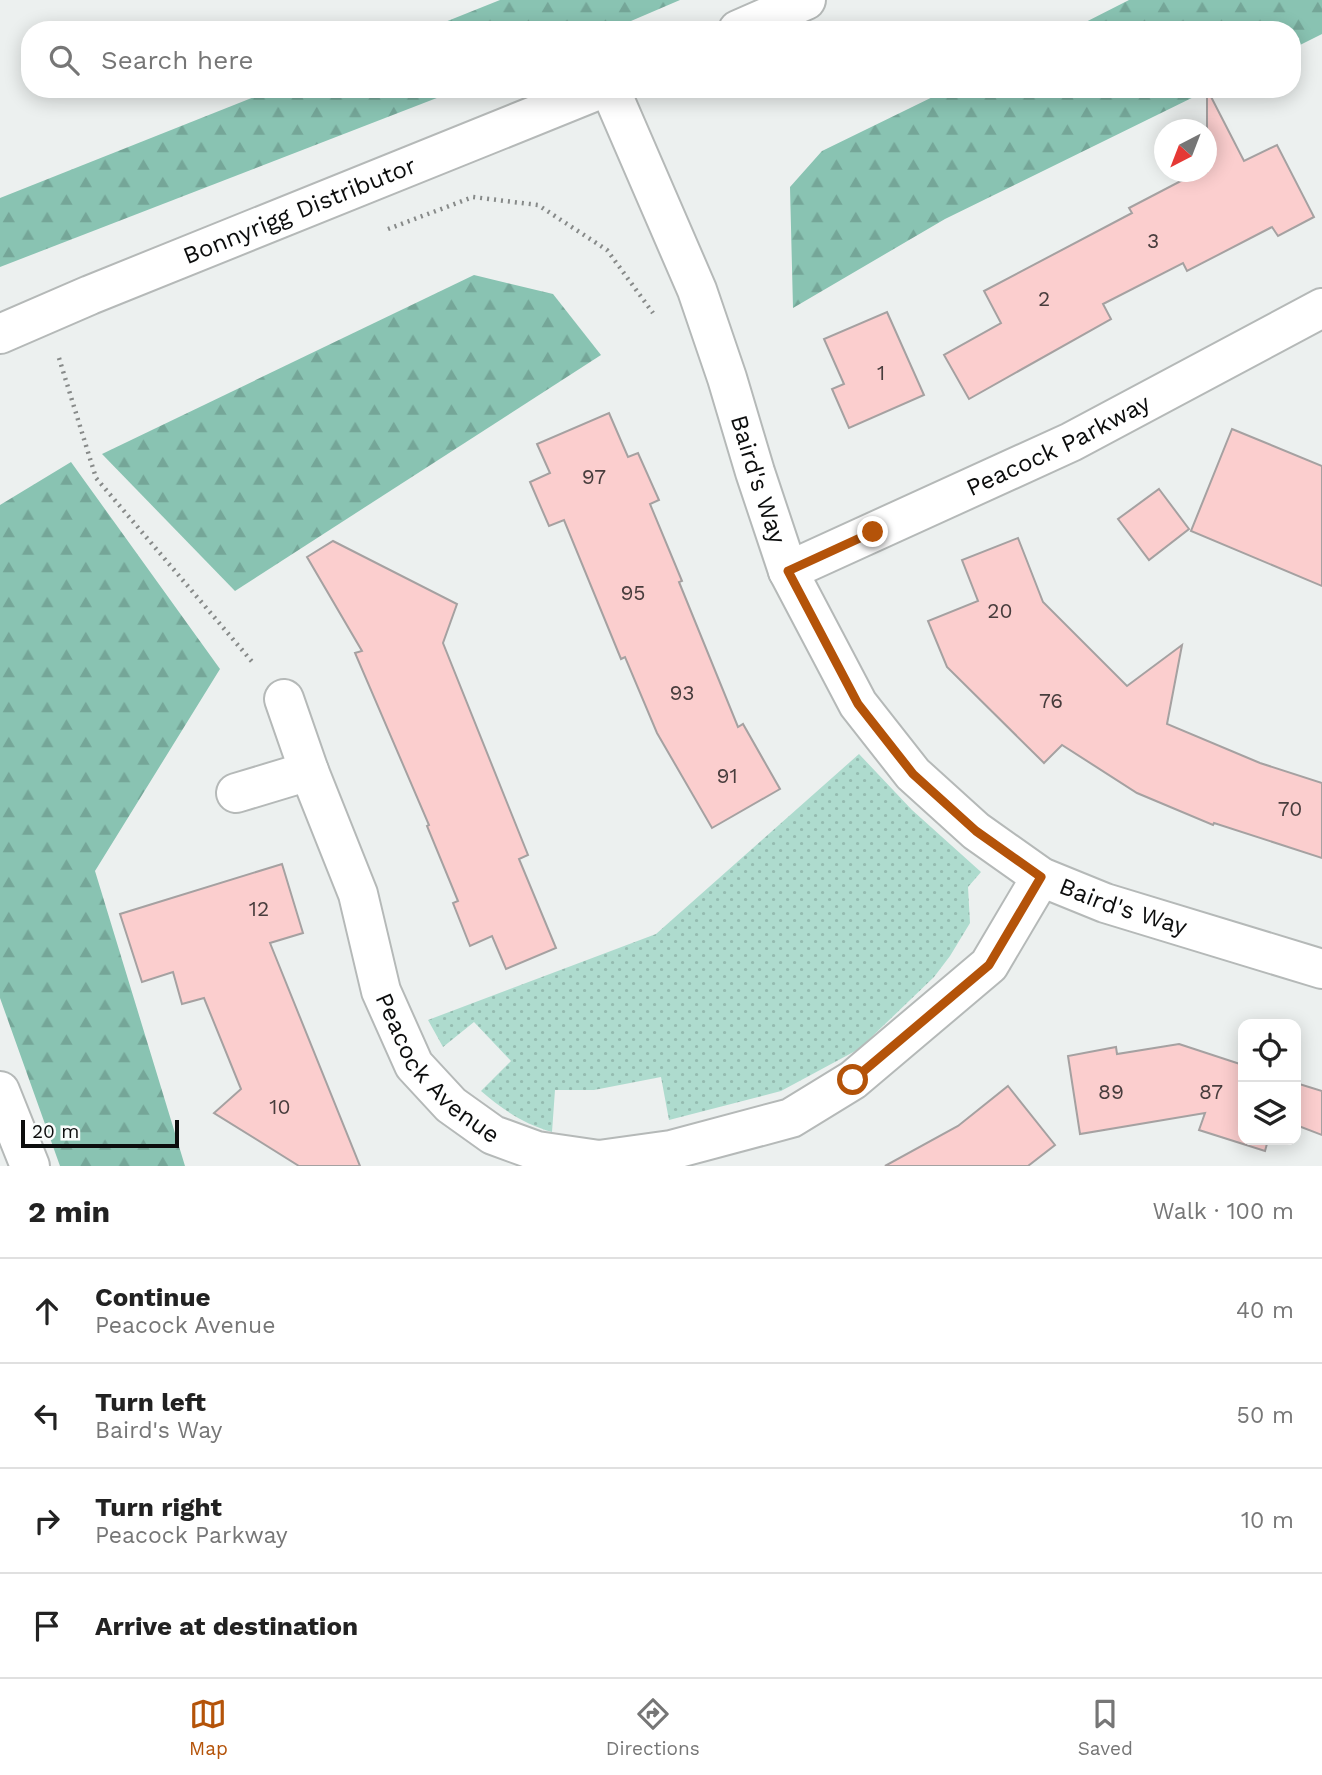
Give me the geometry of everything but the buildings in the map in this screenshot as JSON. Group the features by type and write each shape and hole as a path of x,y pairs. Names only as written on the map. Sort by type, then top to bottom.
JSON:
{"street":[{"path":"758,21 806,0"},
{"name":"Bonnyrigg Distributor","path":"0,334 579,98"},
{"name":"Baird's Way","path":"614,98 697,290 788,571 858,704 913,774 976,831 1041,877 1105,903 1322,969"},
{"name":"Peacock Parkway","path":"788,571 1071,442 1322,308"},
{"name":"Peacock Avenue","path":"284,699 309,771 358,894 381,991 414,1065 451,1105 493,1135 537,1151 599,1160 671,1150 791,1118 853,1080 989,965 1041,877"},
{"path":"236,793 309,771"},
{"path":"0,1091 30,1166"}],"path":[{"path":"384,231 473,197 538,205 607,250 656,317"},
{"path":"47,362 70,353"},
{"path":"58,358 96,478 284,699"}],"green space":[{"path":"500,0 680,0 631,21 448,21"},
{"path":"1129,0 1322,0 1322,34 1301,44 1301,21 1088,21"},
{"path":"251,98 437,98 0,267 0,198"},
{"path":"931,98 1192,98 945,219 793,308 790,187 822,151"},
{"path":"474,275 553,294 601,355 235,591 102,454"},
{"path":"71,462 220,669 95,871 185,1166 60,1166 0,998 0,505"},
{"path":"859,754 912,810 981,872 968,887 970,923 950,956 934,977 859,1049 781,1091 669,1120 661,1077 594,1090 555,1090 552,1132 514,1116 481,1091 511,1061 474,1022 443,1047 428,1020 656,934"}],"route":[{"path":"853,1080 989,965 1041,877 976,831 913,774 858,704 788,571 873,532"}]}
